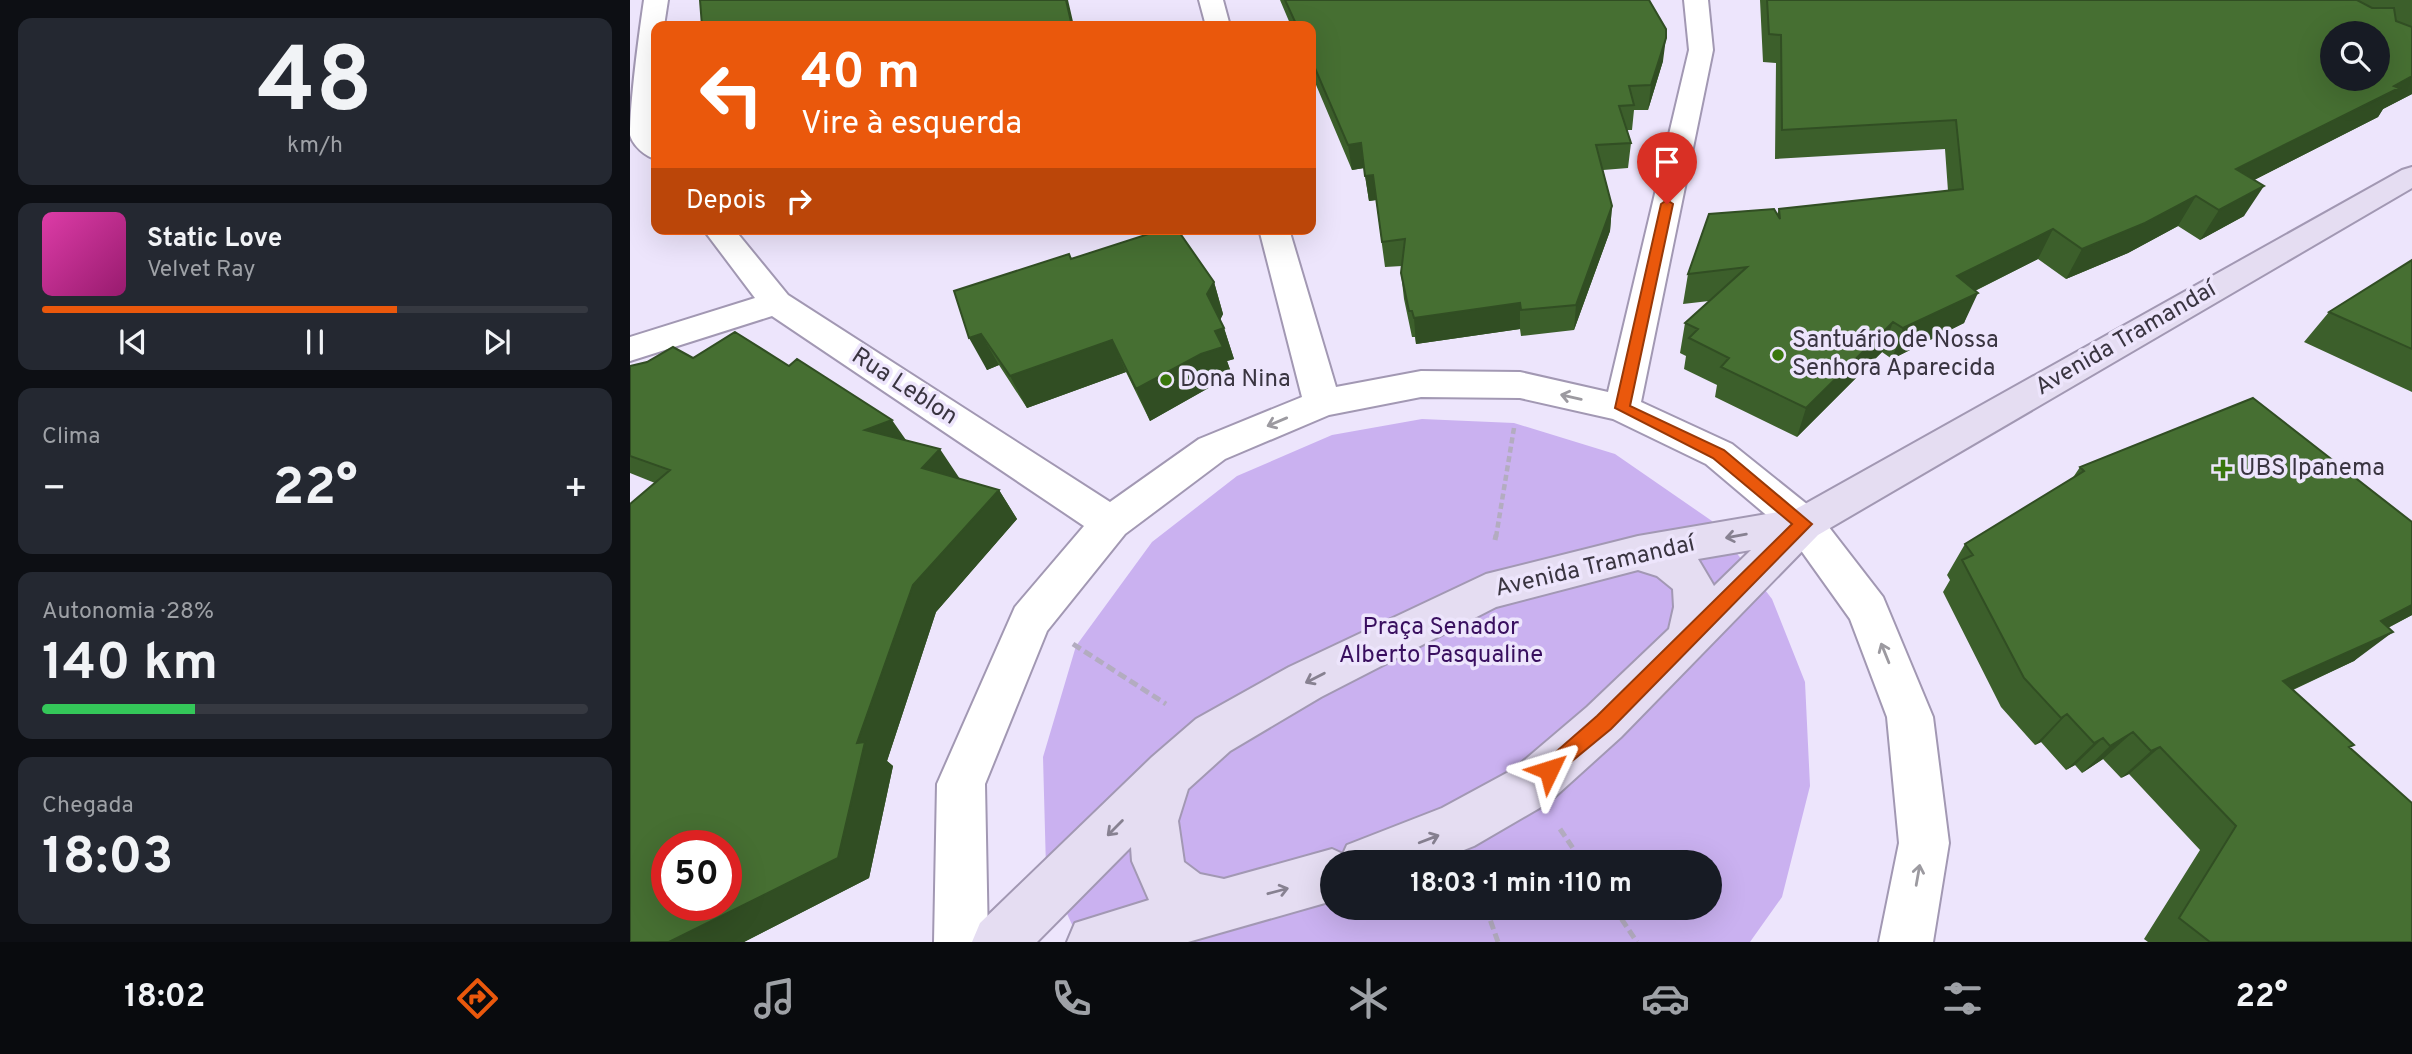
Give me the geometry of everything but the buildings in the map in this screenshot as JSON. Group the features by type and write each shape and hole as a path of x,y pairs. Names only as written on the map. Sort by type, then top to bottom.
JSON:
{"main road":[{"name":"Avenida Tramandaí","path":"1399,850 1456,828 1531,786 1604,722 1804,524 2412,176"},
{"name":"Avenida Tramandaí","path":"999,942 1169,774 1213,735 1305,682 1486,592 1638,553 1804,524"},
{"path":"1638,553 1660,557 1676,565 1690,577 1696,589 1698,608 1686,640"},
{"path":"1169,774 1153,821 1158,861 1166,880 1188,898 1223,905"},
{"path":"1094,942 1320,878"}],"street":[{"path":"653,21 656,0"},
{"path":"1211,0 1217,21"},
{"path":"1622,408 1701,50 1696,0"},
{"path":"651,36 638,128 651,145"},
{"name":"Rua Leblon","path":"723,235 776,303 1111,523"},
{"path":"1276,235 1322,403"},
{"path":"630,349 776,303"},
{"path":"961,942 961,784 1030,620 1111,523 1212,449 1322,403 1421,384 1520,385 1622,408 1719,454 1804,524 1868,610 1910,717 1924,843 1906,942"}],"path":[{"path":"1486,592 1520,385"},
{"path":"1030,620 1076,646 1213,735"},
{"path":"1490,920 1498,942"},
{"path":"1622,920 1637,942"}],"green space":[{"name":"Praça Senador Alberto Pasqualine","path":"1422,419 1514,423 1615,454 1712,521 1772,599 1805,682 1810,786 1782,897 1750,942 1080,942 1046,868 1043,757 1076,646 1152,542 1237,476 1332,435"}],"place":[{"name":"Santuário de Nossa Senhora Aparecida","path":"1778,355"},
{"name":"Dona Nina","path":"1166,380"},
{"name":"UBS Ipanema","path":"2223,469"}],"route":[{"path":"1549,770 1604,722 1804,524 1719,454 1622,408 1667,204"}]}
